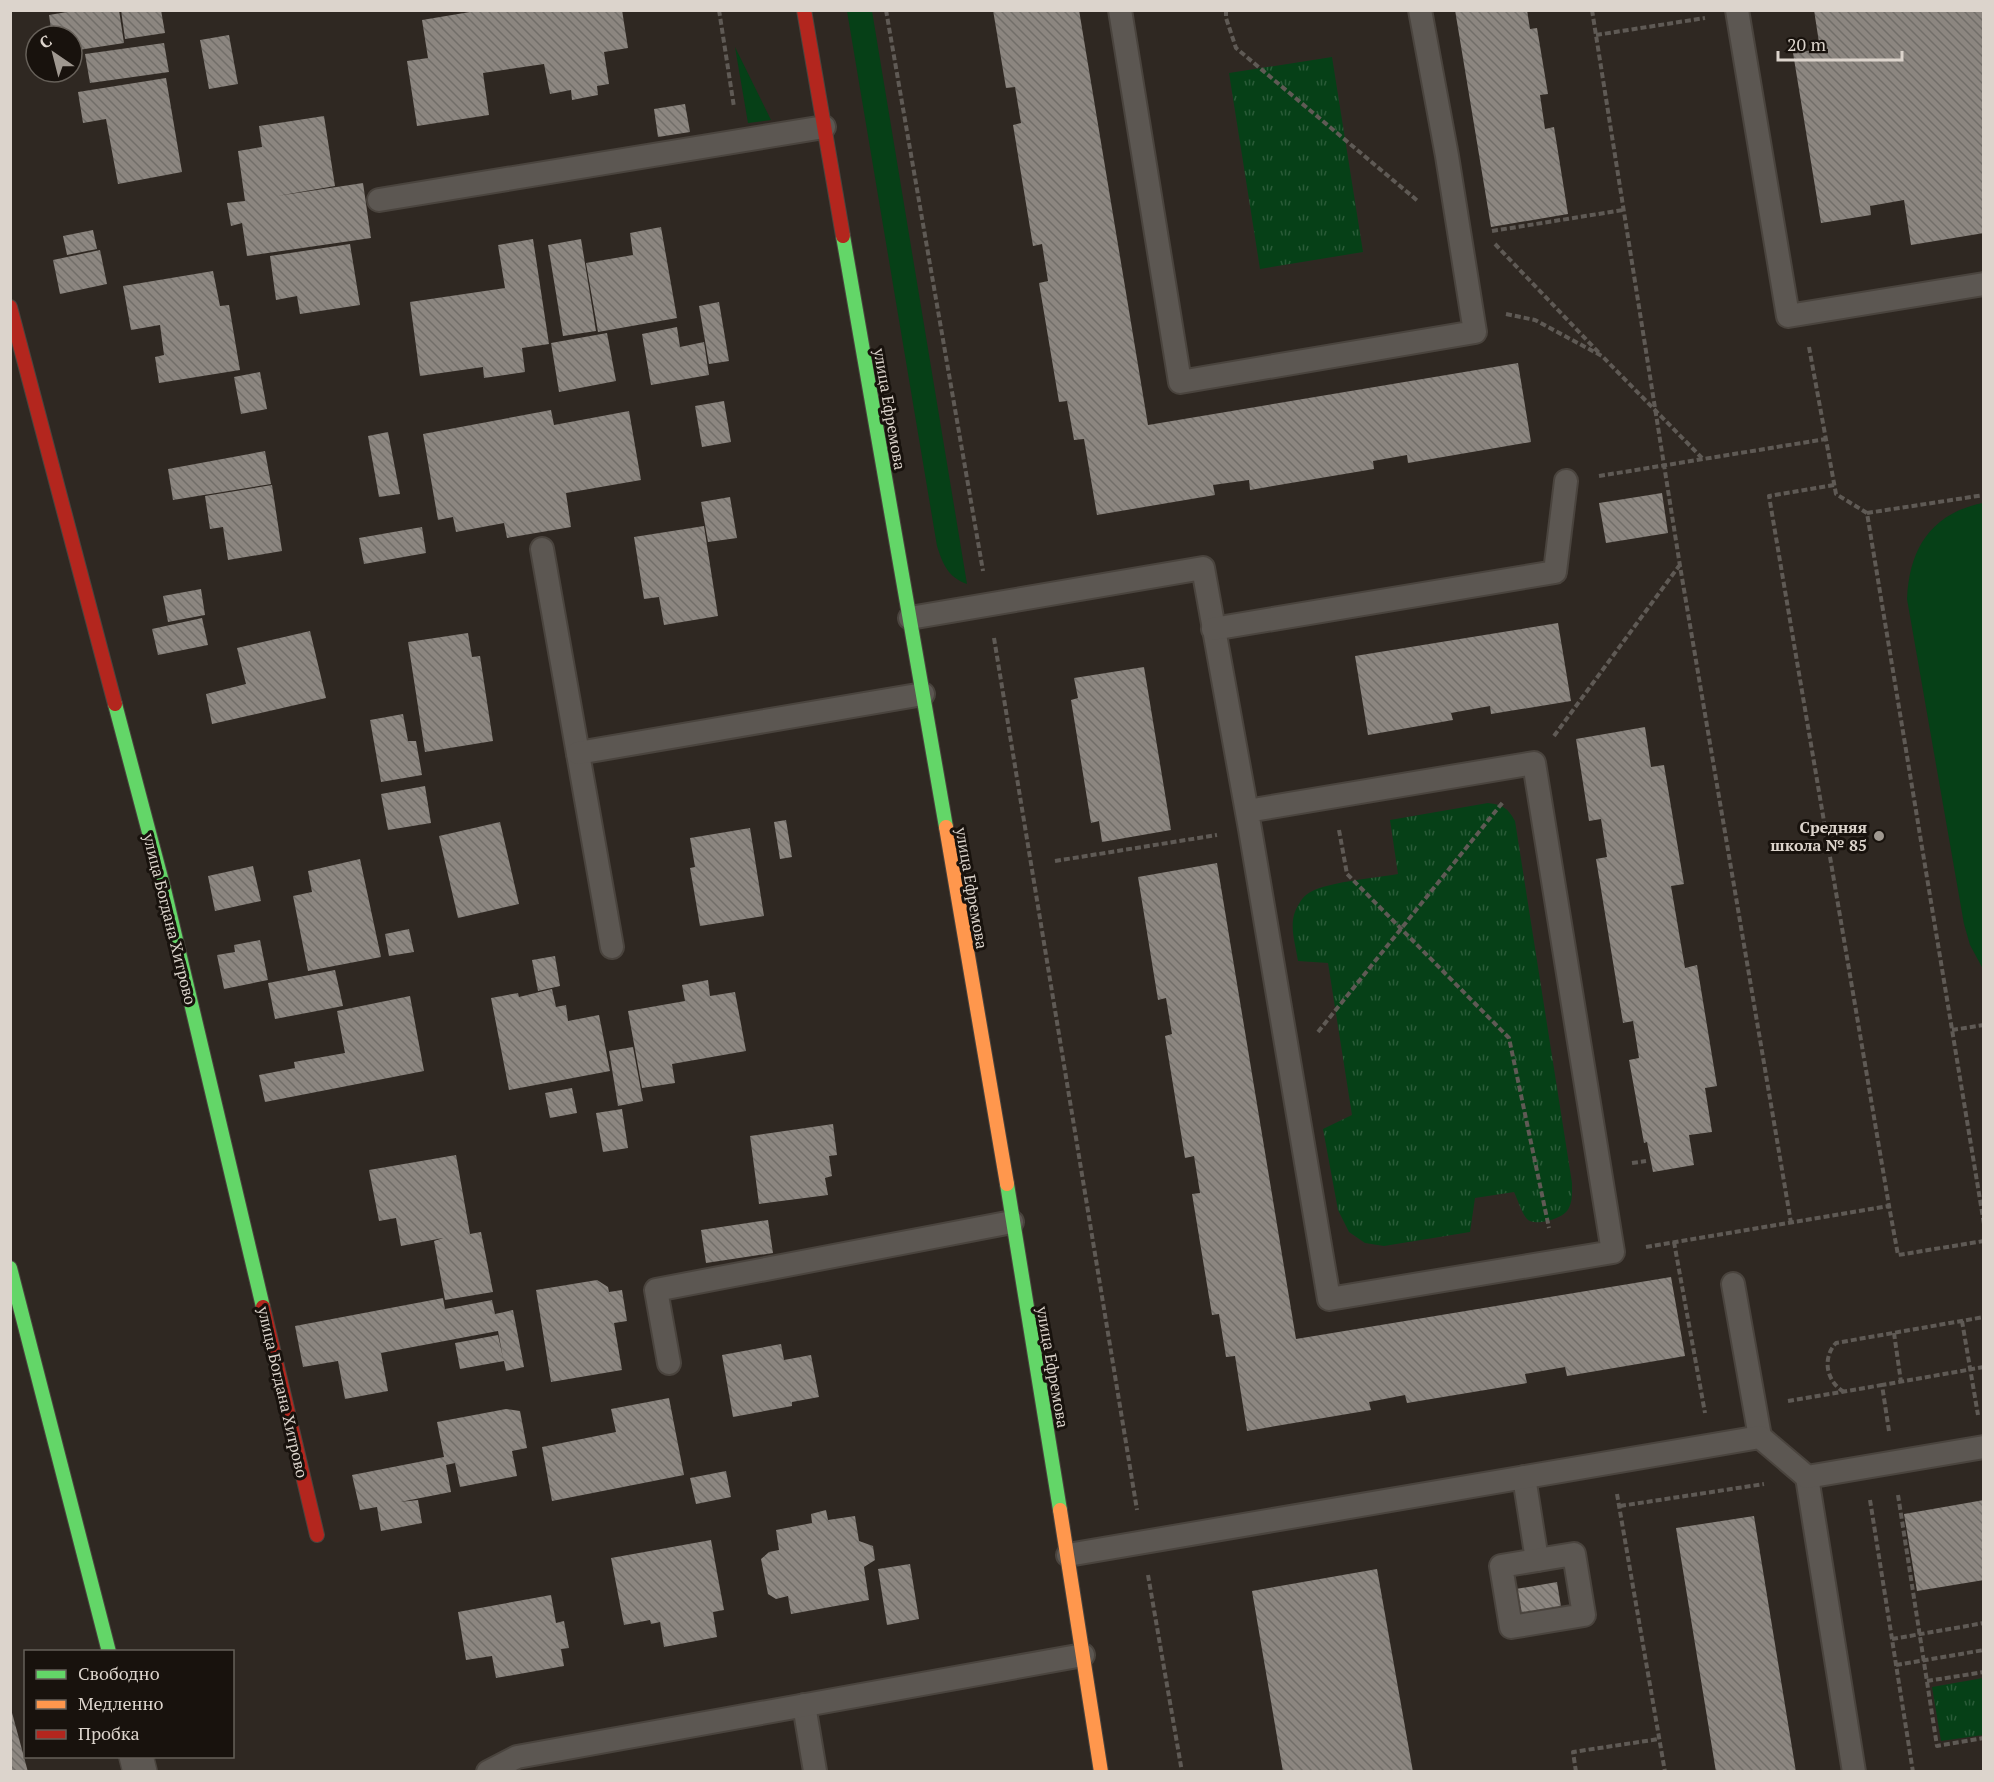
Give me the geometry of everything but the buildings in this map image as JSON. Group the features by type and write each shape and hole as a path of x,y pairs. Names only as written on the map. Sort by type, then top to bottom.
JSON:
{"street":[{"name":"улица Ефремова","path":"804,10 923,693 1068,1555 1101,1772"},
{"name":"улица Богдана Хитрово","path":"10,306 164,889 317,1535"},
{"path":"10,1268 108,1650"}],"lane":[{"path":"1120,10 1180,382 1475,332 1420,10"},
{"path":"1737,12 1788,316 1983,284"},
{"path":"379,200 824,126"},
{"path":"1213,629 1555,572 1566,481"},
{"path":"542,549 612,947"},
{"path":"910,618 1203,568 1329,1299 1613,1252 1534,763 1333,797 1248,820"},
{"path":"578,753 923,693"},
{"path":"669,1363 656,1290 1012,1222"},
{"path":"1734,1284 1760,1437 1808,1476 1854,1772"},
{"path":"1068,1555 1760,1437"},
{"path":"1808,1476 1983,1447"},
{"path":"1524,1477 1537,1560"},
{"path":"489,1772 517,1757 1083,1656"},
{"path":"804,1706 815,1771"}],"path":[{"path":"718,10 739,141"},
{"path":"886,10 988,604 1137,1514"},
{"path":"1226,10 1226,18 1236,48 1460,236 1623,210"},
{"path":"1592,10 1680,566 1791,1223"},
{"path":"1596,35 1737,12"},
{"path":"1484,232 1702,458"},
{"path":"1471,308 1535,320 1602,356"},
{"path":"1803,314 1836,494 1867,513 1983,495"},
{"path":"1566,481 1826,439"},
{"path":"1834,486 1769,496 1898,1255 1983,1241"},
{"path":"1867,513 1983,1224"},
{"path":"1290,1066 1534,763 1680,566"},
{"path":"1333,797 1347,874 1509,1038 1556,1262"},
{"path":"1055,861 1248,820"},
{"path":"1952,1030 1983,1025"},
{"path":"1613,1252 1889,1206"},
{"path":"1674,1242 1706,1416"},
{"path":"1844,1392 1834,1384 1827,1369 1827,1361 1836,1343 1983,1317"},
{"path":"1962,1321 1980,1424"},
{"path":"1894,1333 1901,1382"},
{"path":"1983,1367 1882,1385 1937,1746 1983,1738"},
{"path":"1612,1462 1665,1772"},
{"path":"1865,1467 1913,1772"},
{"path":"1620,1506 1768,1483"},
{"path":"1142,1542 1182,1772"},
{"path":"1892,1639 1983,1623"},
{"path":"1896,1665 1983,1650"},
{"path":"1927,1682 1983,1672"},
{"path":"1576,1772 1572,1752 1659,1739"}],"green space":[{"path":"847,11 872,11 967,584 955,578 947,570 937,546"},
{"path":"735,47 771,120 748,123"},
{"path":"1332,57 1363,252 1260,269 1229,73"},
{"path":"1984,503 1983,969 1970,945 1964,924 1907,599 1913,564 1918,549 1927,536 1937,524 1950,515"},
{"path":"1488,803 1504,808 1515,821 1572,1183 1572,1198 1564,1214 1547,1221 1535,1222 1527,1219 1514,1192 1475,1198 1470,1232 1384,1246 1365,1243 1349,1232 1338,1210 1323,1129 1352,1115 1328,963 1298,961 1293,932 1294,915 1302,899 1313,891 1336,884 1398,874 1390,820"},
{"path":"1983,1678 1983,1735 1941,1741 1932,1687"}],"traffic: fast":[{"path":"843,236 946,827"},
{"path":"115,704 164,889 263,1307"},
{"path":"1007,1184 1060,1510"},
{"path":"10,1268 108,1650"}],"traffic: slow":[{"path":"946,827 1007,1184"},
{"path":"1060,1510 1101,1772"}],"traffic: jam":[{"path":"804,10 843,236"},
{"path":"10,307 115,704"},
{"path":"263,1307 317,1535"}],"place":[{"name":"Средняя школа № 85","path":"1879,836"}]}
